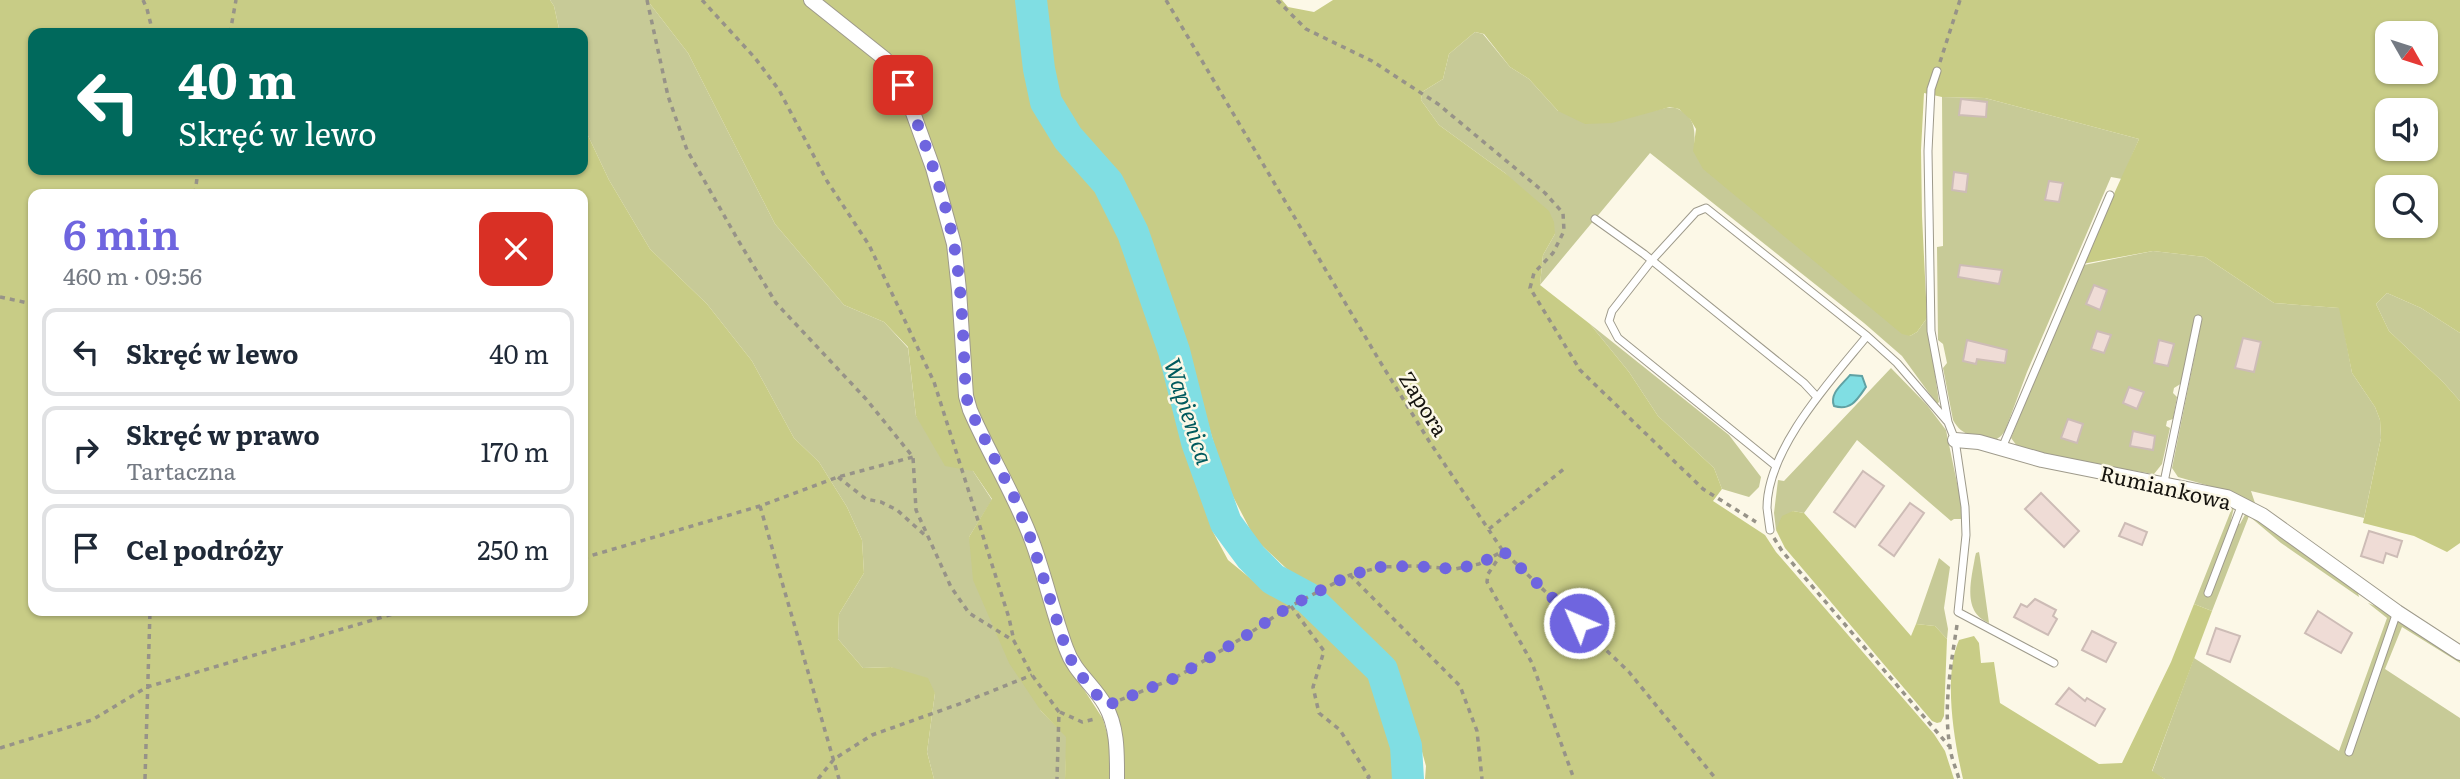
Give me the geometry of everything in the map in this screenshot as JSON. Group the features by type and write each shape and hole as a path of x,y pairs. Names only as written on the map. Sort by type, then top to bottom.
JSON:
{"street":[{"path":"811,0 885,59 903,85 933,168 954,244 966,396 970,410 1014,497 1032,542 1066,649 1075,668 1106,706 1117,751 1117,779"},
{"name":"Rumiankowa","path":"1955,440 1979,442 2042,460 2164,482 2213,493 2242,503 2460,653"}],"lane":[{"path":"1937,71 1931,89 1928,151 1931,331 1948,422 1955,440 1965,507 1966,536 1958,611 2054,663"},
{"path":"2002,449 2110,195"},
{"path":"1776,466 1618,338 1609,321 1612,312 1651,260 1696,212 1706,208 1867,336 1897,363 1948,422"},
{"path":"1595,219 1651,260 1804,383 1817,397"},
{"path":"2164,482 2198,319"},
{"path":"1770,530 1767,507 1776,466 1817,397 1867,336"},
{"path":"2208,593 2242,503"},
{"path":"2349,752 2397,612"}],"path":[{"path":"143,0 152,28"},
{"path":"231,28 236,0"},
{"path":"647,0 668,96 687,150 738,240 776,303 866,399 913,457 916,510 951,587 970,613 1014,641"},
{"path":"702,0 755,58 779,90 827,181 869,246 934,382 1014,641 1032,675 1059,712 1082,722 1094,719 1106,706 1175,678 1291,606 1350,575 1381,567 1455,569 1479,564 1503,551"},
{"name":"Zapora","path":"1166,0 1386,372 1503,551 1629,672 1716,779"},
{"path":"1277,0 1306,29 1372,61 1437,104 1545,193 1563,213 1564,232 1553,253 1534,273 1530,288 1580,370 1703,489 1770,530 1782,551 1950,746"},
{"path":"1937,71 1960,0"},
{"path":"0,297 28,303"},
{"path":"588,557 760,506 838,477 913,457"},
{"path":"1489,529 1565,468"},
{"path":"838,477 866,499 881,502 897,510 929,538"},
{"path":"760,506 839,779"},
{"path":"1503,551 1488,574 1487,582 1532,663 1574,779"},
{"path":"1350,575 1460,686 1477,731 1482,779"},
{"path":"1291,606 1324,651 1313,687 1319,713 1340,730 1368,776 1367,779"},
{"path":"1958,611 1948,683 1950,746 1959,779"},
{"path":"145,779 150,616"},
{"path":"0,748 93,720 147,687 387,616"},
{"path":"818,779 835,759 873,735 1032,675"},
{"path":"1057,779 1059,712"}],"green space":[{"path":"0,0 550,0 559,28 28,28 28,175 588,175 588,136 609,180 650,249 707,304 752,361 794,438 819,462 847,507 862,540 864,573 839,614 838,639 863,668 891,667 928,678 935,693 927,752 934,779 0,779"},
{"path":"550,0 647,0 688,53 775,224 844,305 884,322 908,348 916,416 973,471 992,500 969,537 1041,711 1067,737 1065,779 934,779 927,752 935,693 891,667 863,668 838,639 839,614 864,573 862,540 847,507 819,462 794,438 752,361 707,304 650,249 609,180 588,136 588,28 559,28"},
{"path":"647,0 804,0 892,74 911,118 950,245 961,396 1011,498 1072,671 1103,719 1110,744 1111,779 1065,779 1066,737 1041,711 1009,663 973,580 969,537 992,499 973,471 945,466 916,416 908,347 884,322 844,305 775,224 688,53"},
{"path":"816,0 1021,0 1027,70 1036,107 1058,147 1099,190 1121,235 1163,351 1213,532 1228,560 1324,630 1370,678 1394,748 1397,779 1122,779 1118,722 1114,707 1104,691 1074,657 973,407 962,289 907,83"},
{"path":"1041,0 1282,0 1288,7 1314,12 1333,0 2460,0 2460,333 2421,308 2387,293 2376,304 2389,331 2460,401 2460,543 2447,552 2414,536 2363,523 2381,438 2380,420 2375,407 2352,373 2339,308 2274,303 2205,257 2153,251 2082,264 2139,139 1985,98 1942,97 1924,93 1921,150 1927,318 1917,332 1910,336 1902,334 1703,169 1693,151 1696,129 1679,109 1670,107 1612,123 1585,124 1558,111 1529,79 1510,67 1484,34 1475,32 1449,54 1443,79 1422,92 1421,100 1439,125 1505,173 1549,211 1555,234 1543,255 1540,285 1590,324 1629,372 1658,416 1714,468 1722,489 1713,501 1765,535 1776,552 1934,734 1945,751 1954,779 1425,779 1426,766 1409,705 1392,663 1344,614 1288,570 1255,539 1225,481 1199,393 1143,232 1117,183 1074,132 1056,100"},
{"path":"1475,32 1483,34 1510,67 1529,79 1558,111 1629,113 1671,107 1684,113 1694,127 1694,151 1910,336 1917,332 1927,318 1939,402 1937,404 1902,356 1864,323 1650,153 1540,285 1543,255 1555,234 1505,173 1439,125 1421,100 1422,92 1443,79 1449,54"},
{"path":"1942,97 1985,98 2139,139 2122,179 2111,177 2027,372 2005,431 1994,441 1965,433 1953,420 1943,368 1947,363 1943,344 1938,340 1937,247 1943,246"},
{"path":"2153,251 2205,257 2274,303 2340,308 2352,373 2375,407 2380,420 2381,438 2364,518 2251,491 2255,503 2285,525 2224,490 2178,477 2172,468 2202,319 2195,316 2182,383 2174,388 2173,393 2177,397 2173,419 2167,421 2166,426 2170,428 2162,464 2154,474 2048,457 2017,446 2011,438 2027,393 2084,265"},
{"path":"2387,293 2421,308 2460,333 2460,401 2389,331 2376,304"},
{"path":"1590,324 1729,435 1761,477 1759,487 1749,497 1722,489 1714,468 1658,416 1629,372"},
{"path":"1891,368 1927,405 1946,430 1962,507 1962,519 1951,521 1857,440 1804,513 1793,511 1776,530 1774,513 1778,480 1784,481"},
{"path":"2217,501 2234,507 2231,520 2240,524 2247,511 2358,593 2359,597 2281,543 2249,516 2212,611 2194,604 2232,508 2216,504"},
{"path":"1793,511 1804,513 1911,636 1916,624 1935,626 1947,639 1944,716 1941,722 1932,721 1785,548 1776,530 1782,516"},
{"path":"1979,552 1989,623 1975,611 1970,595 1975,557"},
{"path":"1939,558 1950,567 1944,608 1947,639 1935,626 1916,624"},
{"path":"2368,603 2381,608 2460,659 2460,663 2402,627 2385,669 2460,718 2460,779 2165,779 2152,772 2194,658 2339,751 2387,618"},
{"path":"2194,604 2212,611 2152,771 2165,779 1963,779 1956,746 1951,690 1954,655 1959,640 1974,636 1979,643 1981,663 1994,662 2000,703 2099,764 2122,763 2171,662"}],"water":[{"path":"1850,375 1862,376 1866,387 1849,406 1834,406 1835,393"}],"building":[{"path":"1961,99 1987,102 1986,117 1959,115"},
{"path":"1954,172 1968,174 1966,192 1952,190"},
{"path":"2049,181 2063,183 2059,202 2045,200"},
{"path":"1960,265 2002,270 1999,284 1958,277"},
{"path":"2094,285 2107,290 2100,310 2086,304"},
{"path":"2097,331 2111,335 2104,353 2091,349"},
{"path":"2243,338 2261,342 2254,372 2235,368"},
{"path":"1967,340 2007,350 2005,363 1977,359 1976,364 1963,361"},
{"path":"2159,340 2174,344 2168,366 2154,363"},
{"path":"2129,387 2144,392 2137,409 2123,403"},
{"path":"2068,419 2083,424 2077,443 2061,438"},
{"path":"2133,431 2155,436 2153,450 2130,446"},
{"path":"1863,471 1884,486 1855,527 1834,512"},
{"path":"2041,493 2079,531 2064,547 2025,509"},
{"path":"1910,503 1924,513 1894,556 1879,545"},
{"path":"2125,523 2147,532 2142,545 2119,536"},
{"path":"2369,531 2402,541 2397,557 2386,553 2383,563 2361,556"},
{"path":"2035,599 2056,610 2053,616 2057,619 2048,635 2014,617 2021,604 2027,607"},
{"path":"2318,611 2352,633 2341,653 2305,633"},
{"path":"2216,628 2240,636 2230,662 2207,654"},
{"path":"2092,631 2116,643 2106,662 2082,650"},
{"path":"2069,688 2085,701 2087,698 2105,709 2095,726 2056,704"}],"waterway":[{"name":"Wapienica","path":"1031,0 1039,69 1046,102 1068,138 1108,183 1133,233 1174,351 1197,442 1226,523 1251,557 1273,579 1308,598 1382,670 1406,746 1408,779"}],"route":[{"path":"903,85 933,168 954,244 966,396 970,410 1014,497 1032,542 1066,649 1075,668 1106,706 1175,678 1332,583 1381,567 1455,569 1479,564 1503,551 1579,623"}]}
